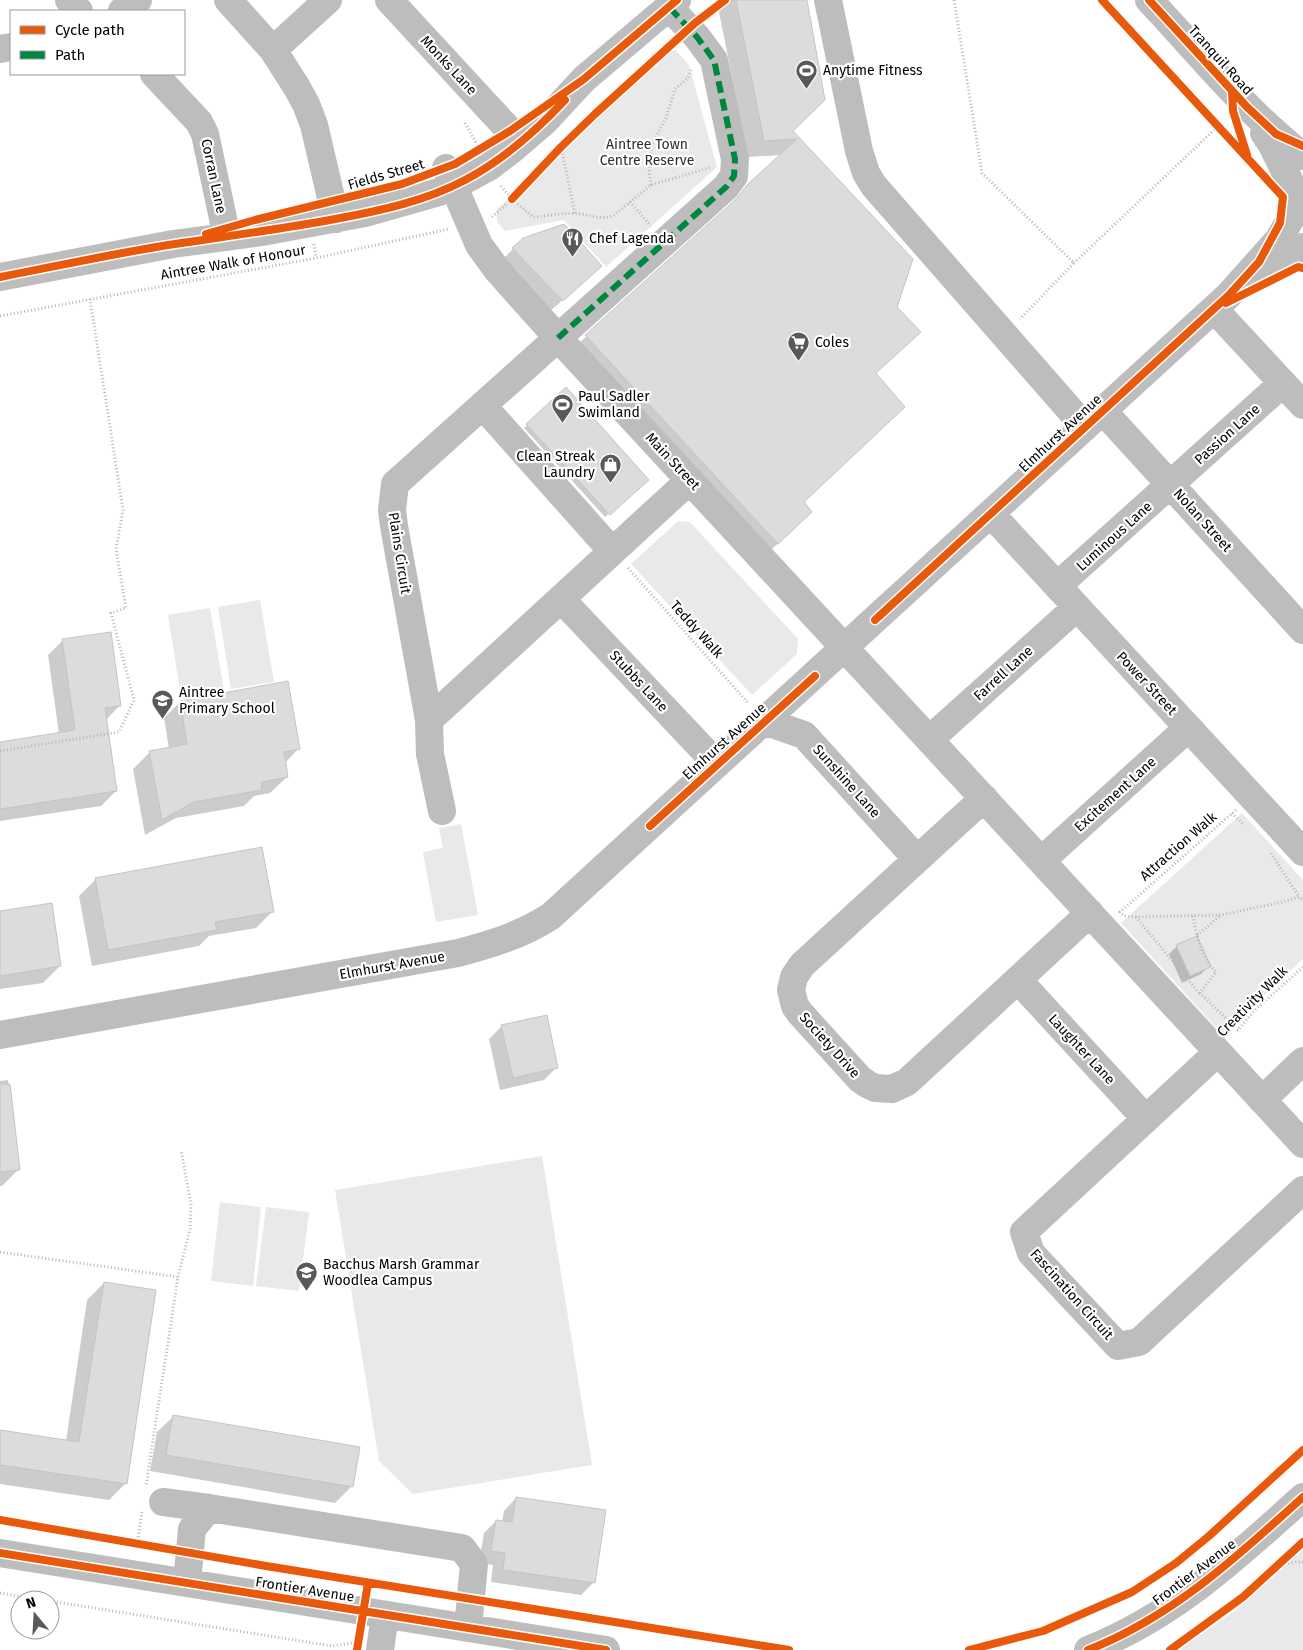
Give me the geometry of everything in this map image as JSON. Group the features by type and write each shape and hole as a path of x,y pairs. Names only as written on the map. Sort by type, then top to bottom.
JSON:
{"street":[{"path":"69,0 78,10"},
{"path":"123,10 138,0"},
{"path":"228,0 273,50 296,86 314,125 334,210"},
{"path":"273,50 328,0"},
{"name":"Monks Lane","path":"389,0 510,131"},
{"name":"Nolan Street","path":"828,0 859,151 866,173 874,186 1004,334 1094,419 1171,485 1303,630"},
{"name":"Tranquil Road","path":"1149,0 1247,107 1303,156"},
{"name":"Fields Street","path":"0,277 173,244 334,210 365,213 405,203 449,177 480,150 584,79 673,3"},
{"name":"Plains Circuit","path":"442,811 430,754 428,720 394,526 392,510 395,484 726,187 734,176 735,159 714,60 673,3"},
{"name":"Corran Lane","path":"155,75 199,122 205,134 226,233"},
{"name":"Fields Street","path":"449,177 489,166 510,151 545,121 584,79"},
{"name":"Tranquil Road","path":"1247,107 1272,145 1301,201"},
{"name":"Main Street","path":"449,177 479,245 498,271 1303,1144"},
{"name":"Elmhurst Avenue","path":"0,1035 458,954 506,939 534,927 551,916 1222,302 1279,240 1301,201"},
{"name":"Elmhurst Avenue","path":"1222,302 1273,265 1303,247"},
{"path":"1222,302 1283,383 1303,405"},
{"name":"Passion Lane","path":"1171,485 1283,383"},
{"path":"483,406 612,551"},
{"path":"428,720 690,480"},
{"name":"Luminous Lane","path":"1058,586 1171,485"},
{"name":"Power Street","path":"990,514 1188,728 1242,805 1303,852"},
{"name":"Stubbs Lane","path":"561,599 717,764"},
{"name":"Farrell Lane","path":"930,739 1077,608"},
{"name":"Sunshine Lane","path":"764,721 804,735 917,859"},
{"name":"Excitement Lane","path":"1042,860 1188,728"},
{"name":"Society Drive","path":"984,798 797,970 794,976 791,990 795,1006 860,1079 875,1088 892,1089 907,1082 1090,913"},
{"name":"Laughter Lane","path":"1018,980 1146,1119"},
{"name":"Fascination Circuit","path":"1218,1052 1024,1232 1031,1253 1118,1346 1139,1342 1303,1190"},
{"path":"1262,1100 1303,1061"},
{"path":"151,1498 462,1548 474,1564 468,1628"},
{"name":"Frontier Avenue","path":"1088,1650 1132,1630 1191,1593 1249,1546 1303,1498"},
{"path":"187,1583 192,1529 209,1508"},
{"name":"Frontier Avenue","path":"0,1554 606,1650"},
{"path":"369,1647 374,1613"}],"path":[{"path":"954,0 982,173 1074,264"},
{"path":"651,185 649,168 652,144 666,118 675,89 688,78 694,62 697,68"},
{"path":"1004,334 1074,264 1221,129 1212,119"},
{"path":"554,154 568,141"},
{"path":"561,147 575,214"},
{"path":"518,193 512,199 532,217 575,214 600,219 614,215 651,185 704,169 713,167 718,170"},
{"path":"0,751 119,732 134,700 111,613 126,608 116,549 123,510 90,299"},
{"path":"1242,805 1250,832"},
{"path":"1268,850 1299,897 1303,900"},
{"path":"1135,917 1221,915 1299,897"},
{"path":"1197,936 1221,915"},
{"path":"1193,916 1197,936 1211,967 1216,972 1200,993"},
{"path":"1135,917 1200,993 1238,1030"},
{"path":"137,1544 151,1498 178,1277 190,1229 191,1204 181,1150"},
{"path":"0,1252 178,1277"},
{"path":"128,1542 146,1546"},
{"path":"1271,1572 1290,1554"},
{"path":"1278,1565 1303,1562"},
{"path":"60,1603 332,1646 369,1647 374,1613"}],"green space":[{"name":"Aintree Town Centre Reserve","path":"674,48 689,65 717,167 606,267 564,220 505,231 497,222 497,209"},
{"path":"678,521 690,522 798,639 797,654 752,695 631,564"},
{"path":"260,600 274,682 231,689 218,607"},
{"path":"210,608 224,690 181,697 168,615"},
{"path":"1242,813 1303,880 1303,959 1222,1034 1121,923"},
{"path":"461,824 478,915 436,922 423,852 443,848 439,828"},
{"path":"542,1156 592,1465 413,1494 379,1461 335,1190"},
{"path":"220,1202 261,1207 253,1286 211,1281"},
{"path":"266,1207 309,1212 299,1291 256,1286"},
{"path":"1303,1549 1303,1650 1178,1650 1235,1611"}],"building":[{"path":"736,0 807,0 825,100 793,131 913,259 897,307 921,332 876,373 905,407 804,502 812,512 778,544 585,335 736,199 747,185 797,139 764,141"},
{"path":"564,224 602,266 563,301 512,248 523,238"},
{"path":"566,387 649,480 610,515 526,424"},
{"path":"111,632 121,706 105,708 117,791 0,809 0,742 75,730 62,639"},
{"path":"288,681 300,749 284,752 288,777 261,782 262,790 194,802 162,820 149,751 187,744 180,701"},
{"path":"262,847 274,912 215,922 217,930 108,950 95,878"},
{"path":"52,903 61,966 0,976 0,911"},
{"path":"1197,936 1211,967 1190,976 1176,945"},
{"path":"547,1015 558,1068 513,1078 501,1025"},
{"path":"0,1084 10,1084 20,1170 0,1172"},
{"path":"104,1282 156,1290 127,1484 0,1465 0,1430 79,1442"},
{"path":"173,1415 360,1447 353,1487 166,1455"},
{"path":"516,1497 606,1510 595,1583 503,1570 505,1553 491,1551 496,1520 512,1522"}],"marked path":[{"path":"558,338 726,187 734,176 735,159 714,60 697,37 669,7"}],"cycle path":[{"path":"206,234 402,184 455,164 510,131 584,79 677,0"},
{"path":"512,199 595,114 695,23 725,0"},
{"path":"875,620 1229,295 1259,262 1280,223 1283,197 1102,0"},
{"path":"1149,0 1247,107 1276,134 1303,146"},
{"path":"1232,91 1233,111 1247,155"},
{"path":"0,277 109,255 335,219 385,209 434,194 465,180 506,154 531,134 565,100"},
{"path":"1226,303 1298,267 1303,268"},
{"path":"650,826 815,676"},
{"path":"969,1650 1043,1631 1132,1592 1176,1563 1209,1536 1303,1450"},
{"path":"1088,1650 1148,1621 1176,1603 1228,1563 1303,1497"},
{"path":"0,1520 266,1566 789,1650"},
{"path":"1170,1650 1243,1597 1303,1542"},
{"path":"0,1553 606,1650"},
{"path":"357,1650 368,1583"}],"place":[{"name":"Anytime Fitness","path":"807,89"},
{"name":"Chef Lagenda","path":"573,257"},
{"name":"Coles","path":"799,361"},
{"name":"Paul Sadler Swimland","path":"562,423"},
{"name":"Clean Streak Laundry","path":"611,483"},
{"name":"Aintree Primary School","path":"163,719"},
{"name":"Bacchus Marsh Grammar Woodlea Campus","path":"307,1291"}]}
